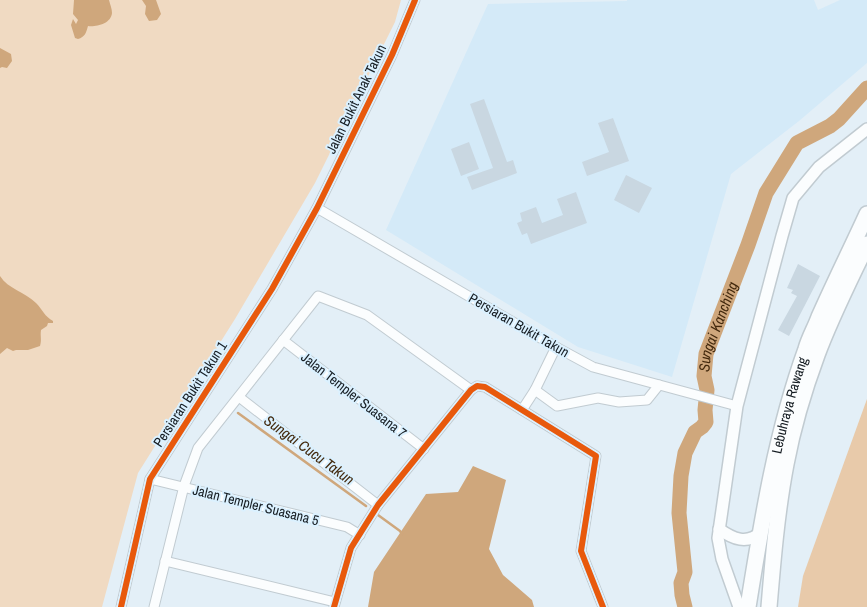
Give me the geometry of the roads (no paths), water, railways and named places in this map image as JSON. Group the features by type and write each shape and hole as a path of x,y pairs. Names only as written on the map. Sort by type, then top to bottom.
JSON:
{"highway":[{"name":"Lebuhraya Rawang","path":"748,607 775,459 787,408 806,348 829,293 867,214"},
{"name":"Lebuhraya Rawang","path":"768,607 783,482 798,413 817,354 867,244"}],"street":[{"name":"Jalan Bukit Anak Takun","path":"317,208 392,55 415,0"},
{"path":"739,607 719,548 719,529 737,406 782,236 794,198 819,167 867,129"},
{"name":"Persiaran Bukit Takun","path":"317,208 593,367 737,406"},
{"name":"Persiaran Bukit Takun 1","path":"121,607 150,479 272,289 317,208"},
{"path":"154,607 184,486 198,448 318,296 367,315 471,390"},
{"name":"Jalan Templer Suasana 7","path":"284,340 424,449"},
{"path":"522,410 535,390 556,347"},
{"path":"535,390 557,406 598,398 619,402 647,400 659,385"},
{"path":"165,561 335,605 351,548 378,505 471,390 477,386 485,387 596,456 581,551 604,607"},
{"path":"238,397 378,505"},
{"name":"Jalan Templer Suasana 5","path":"150,479 347,528 360,536"},
{"path":"719,529 730,537 740,539 756,537 761,532"}],"waterway":[{"name":"Sungai Kanching","path":"685,607 681,583 685,572 679,513 681,476 685,453 695,432 706,422 707,390 704,376 706,354 766,193 797,143 830,126 839,119 867,88"},
{"name":"Sungai Cucu Takun","path":"238,413 366,506"},
{"name":"Sungai Cucu Takun","path":"378,515 402,534"}]}
